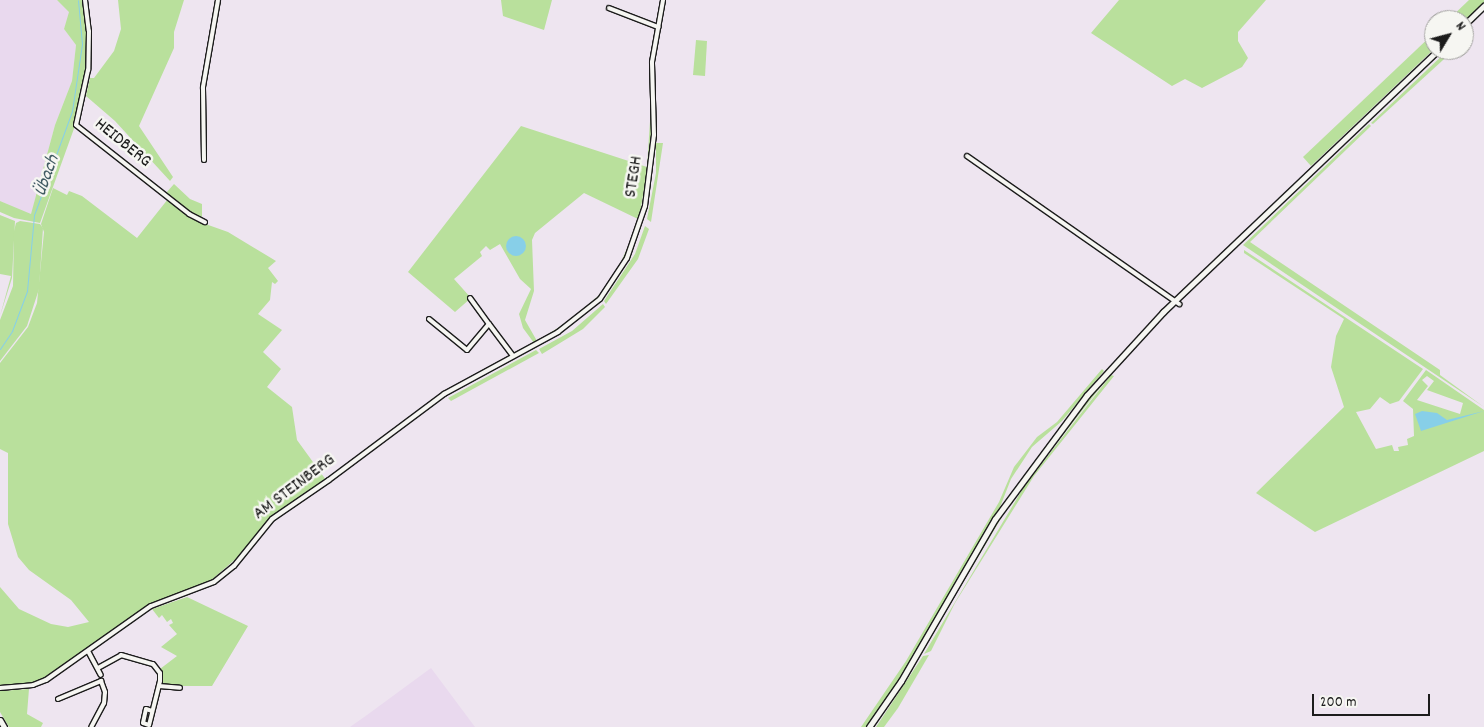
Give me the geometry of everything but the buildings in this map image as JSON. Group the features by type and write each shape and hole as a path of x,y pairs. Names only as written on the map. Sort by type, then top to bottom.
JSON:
{"main road":[{"path":"1474,16 1484,6"},
{"path":"869,727 902,681 995,519 1044,449 1108,369 1428,60"},
{"path":"0,720 4,727"}],"street":[{"name":"HEIDBERG","path":"85,0 89,31 88,70 76,125 189,214 206,222"},
{"path":"204,160 203,87 218,0"},
{"name":"STEGH","path":"583,314 600,299 627,258 645,206 653,150 651,76 663,0"},
{"path":"609,8 658,27"},
{"path":"967,156 1177,302"},
{"path":"470,298 513,356"},
{"name":"AM STEINBERG","path":"0,688 41,683 156,604 214,582 234,566 272,519 329,480 444,394 583,314"},
{"path":"429,319 467,350 489,324"},
{"path":"88,651 100,675"},
{"path":"98,668 121,655 139,658 158,668 161,676 152,711"},
{"path":"58,700 101,681 105,698 91,727"},
{"path":"159,686 180,688"}],"shaded area":[{"path":"0,0 57,0 70,12 64,29 76,45 72,81 55,125 31,215 0,201"},
{"path":"431,668 475,727 350,727 367,715"}],"green space":[{"path":"57,0 83,0 88,23 87,70 76,123 40,223 14,218 0,212 0,201 31,214 55,125 72,81 76,45 64,29 69,12"},
{"path":"118,0 184,0 174,32 174,48 139,126 173,177 170,181 115,121 86,96 90,78 94,78 114,51 121,29"},
{"path":"501,0 552,0 544,30 503,16"},
{"path":"1119,0 1266,0 1238,32 1238,41 1248,58 1242,67 1202,88 1185,79 1172,86 1091,33"},
{"path":"1469,0 1484,0 1484,4 1474,13 1474,10 1458,10"},
{"path":"696,40 707,41 705,76 693,75"},
{"path":"1424,42 1424,59 1311,166 1303,157"},
{"path":"1437,60 1443,60 1373,124 1371,123"},
{"path":"651,106 653,137 640,213 633,237 620,267 605,290 567,324 534,343 523,328 519,314 531,289 520,279 500,244 490,250 486,246 480,252 482,256 454,279 471,298 455,312 408,272 521,126 647,167","holes":["584,193 638,219 620,264 600,294 572,319 537,341 525,320 534,291 532,240 535,233"]},
{"path":"1369,124 1371,126 1250,242 1440,370 1440,375 1484,407 1243,245"},
{"path":"656,143 663,143 651,222 647,219 656,173"},
{"path":"174,184 190,199 202,204 202,217 190,212 166,193"},
{"path":"53,188 67,195 69,191 82,196 137,238 168,199 197,221 228,232 276,261 268,268 278,281 275,284 272,282 270,300 258,314 282,330 263,352 281,369 267,387 292,407 297,440 326,480 270,518 239,556 208,583 149,606 46,679 35,683 0,686 0,587 19,609 51,624 68,627 89,622 71,600 29,570 18,557 8,524 8,453 0,449 0,363 28,327 37,303 44,232 41,224"},
{"path":"0,215 15,221 12,278 0,316 11,276 0,274"},
{"path":"20,221 40,224 43,228 39,289 27,326 0,361 0,320 13,286 14,231 16,223"},
{"path":"645,226 649,229 638,259 606,304 604,301 635,254"},
{"path":"1244,250 1423,369 1399,401 1390,404 1380,397 1370,409 1356,412 1376,449 1392,445 1394,451 1399,451 1398,447 1408,445 1407,439 1414,436 1413,409 1403,401 1426,370 1484,410 1484,451 1315,532 1256,493 1344,407 1331,367 1336,336 1344,319 1244,253","holes":["1427,376 1434,381 1427,390 1463,403 1460,414 1417,400 1428,386 1422,380"]},
{"path":"603,304 605,307 583,329 542,354 539,349 572,331"},
{"path":"536,350 539,353 451,401 448,398"},
{"path":"1102,369 1104,371 1062,421 1032,447 1011,479 1000,507 898,683 866,727 861,727 906,661 999,502 1014,467 1037,437 1057,422"},
{"path":"1110,375 1012,500 922,652 967,569 1022,484 1071,417"},
{"path":"1111,375 1114,376 1034,476 955,603 931,651 924,654 1025,485"},
{"path":"187,597 248,626 212,686 162,686 160,669 177,656 161,647 177,634 169,625 173,623 171,619 167,622 162,615 159,618 152,609"},
{"path":"929,655 898,708 884,727 876,727 923,656"},
{"path":"29,689 27,714 43,723 41,727 9,727 0,712 0,691"}],"water":[{"path":"512,236 520,236 526,242 526,250 520,256 512,256 506,250 506,242"},
{"path":"1422,411 1437,413 1447,420 1484,411 1421,431 1415,414"}],"waterway":[{"name":"Übach","path":"0,349 12,331 27,291 34,215 72,111 82,44 78,0"}]}
